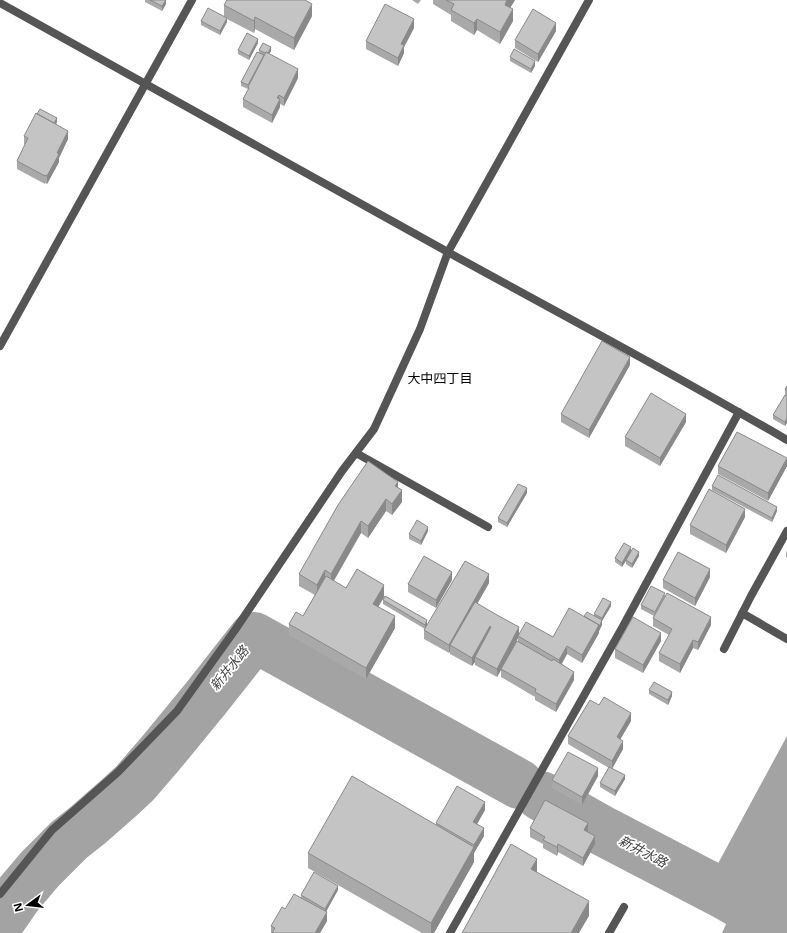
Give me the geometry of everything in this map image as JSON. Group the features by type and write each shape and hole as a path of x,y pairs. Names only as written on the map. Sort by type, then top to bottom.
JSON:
{"street":[{"path":"0,346 192,0"},
{"path":"0,894 52,830 118,772 177,711 235,630 342,471 374,429 420,329 448,252 589,0"},
{"path":"0,3 787,440"},
{"path":"450,933 622,628 739,412"},
{"path":"356,453 488,527"},
{"path":"724,649 787,531"},
{"path":"742,613 787,639"},
{"path":"609,933 624,907"}],"shaded area":[{"path":"787,736 787,933 722,933 739,896 708,882"}],"building":[{"path":"150,0 166,0 162,6"},
{"path":"227,0 305,0 312,4 294,38 255,17 254,21 224,5"},
{"path":"446,0 507,0 505,5 513,9 500,32 477,19 474,23 451,10 454,4"},
{"path":"385,4 414,19 401,44 404,45 398,58 366,41"},
{"path":"208,8 227,18 220,31 201,21"},
{"path":"533,9 556,23 538,54 515,40"},
{"path":"247,33 258,39 249,56 238,50"},
{"path":"263,43 271,47 268,53 259,50"},
{"path":"514,49 535,61 531,69 510,57"},
{"path":"257,52 264,55 248,85 241,82"},
{"path":"266,52 298,69 284,98 279,95 277,98 280,99 272,115 243,99"},
{"path":"40,109 57,118 54,123 37,114"},
{"path":"36,113 68,131 57,153 59,154 47,176 17,161 28,138 24,136"},
{"path":"602,341 630,357 589,430 561,414"},
{"path":"651,393 686,414 660,458 625,437"},
{"path":"785,395 787,396 787,418 785,422 773,415"},
{"path":"737,432 787,458 768,493 718,466"},
{"path":"368,461 398,482 395,486 402,490 392,504 386,499 368,526 361,521 331,574 325,570 317,585 299,574 338,505"},
{"path":"718,475 777,507 772,518 712,486"},
{"path":"518,484 527,488 507,523 498,518"},
{"path":"709,489 745,509 726,545 690,525"},
{"path":"417,520 428,527 421,541 409,534"},
{"path":"624,543 631,547 622,563 615,558"},
{"path":"633,548 639,552 632,564 626,560"},
{"path":"678,552 710,569 695,598 663,580"},
{"path":"424,556 452,572 436,600 408,584"},
{"path":"465,561 489,574 449,645 424,630"},
{"path":"357,569 384,585 373,604 395,616 366,668 289,624 296,612 303,616 326,576 346,588"},
{"path":"651,586 665,593 655,612 641,605"},
{"path":"667,593 711,617 698,642 693,640 680,664 659,653 672,629 653,618"},
{"path":"385,596 427,620 425,625 383,600"},
{"path":"603,598 611,602 602,618 594,614"},
{"path":"475,602 519,627 497,669 475,657 491,627 490,626 472,658 450,645"},
{"path":"569,608 599,625 582,655 567,646 559,660 518,636 526,622 553,637"},
{"path":"587,612 602,620 599,627 599,625 584,616"},
{"path":"633,617 661,633 643,665 615,649"},
{"path":"517,641 552,661 553,659 574,672 556,704 535,692 536,689 501,669"},
{"path":"654,682 672,692 668,700 649,690"},
{"path":"604,697 631,713 617,737 623,741 612,761 568,736 590,700 599,705"},
{"path":"568,752 598,768 582,797 552,780"},
{"path":"609,767 625,775 615,791 600,783"},
{"path":"352,776 474,847 431,923 308,853"},
{"path":"457,786 485,802 473,822 484,828 474,845 436,823"},
{"path":"545,800 588,823 584,830 595,836 583,858 558,844 557,847 543,840 545,837 530,828"},
{"path":"511,844 537,859 531,869 589,901 571,933 462,933"},
{"path":"314,872 338,886 325,909 301,895"},
{"path":"294,894 327,912 315,933 272,933 275,928 271,926 282,907 285,909"}],"waterway":[{"name":"新井水路","path":"0,921 18,895 40,869 69,840 135,783 206,698 254,637 519,784"},
{"name":"新井水路","path":"541,796 603,831 745,906"}],"district":[{"name":"大中四丁目","path":"440,378"}]}
